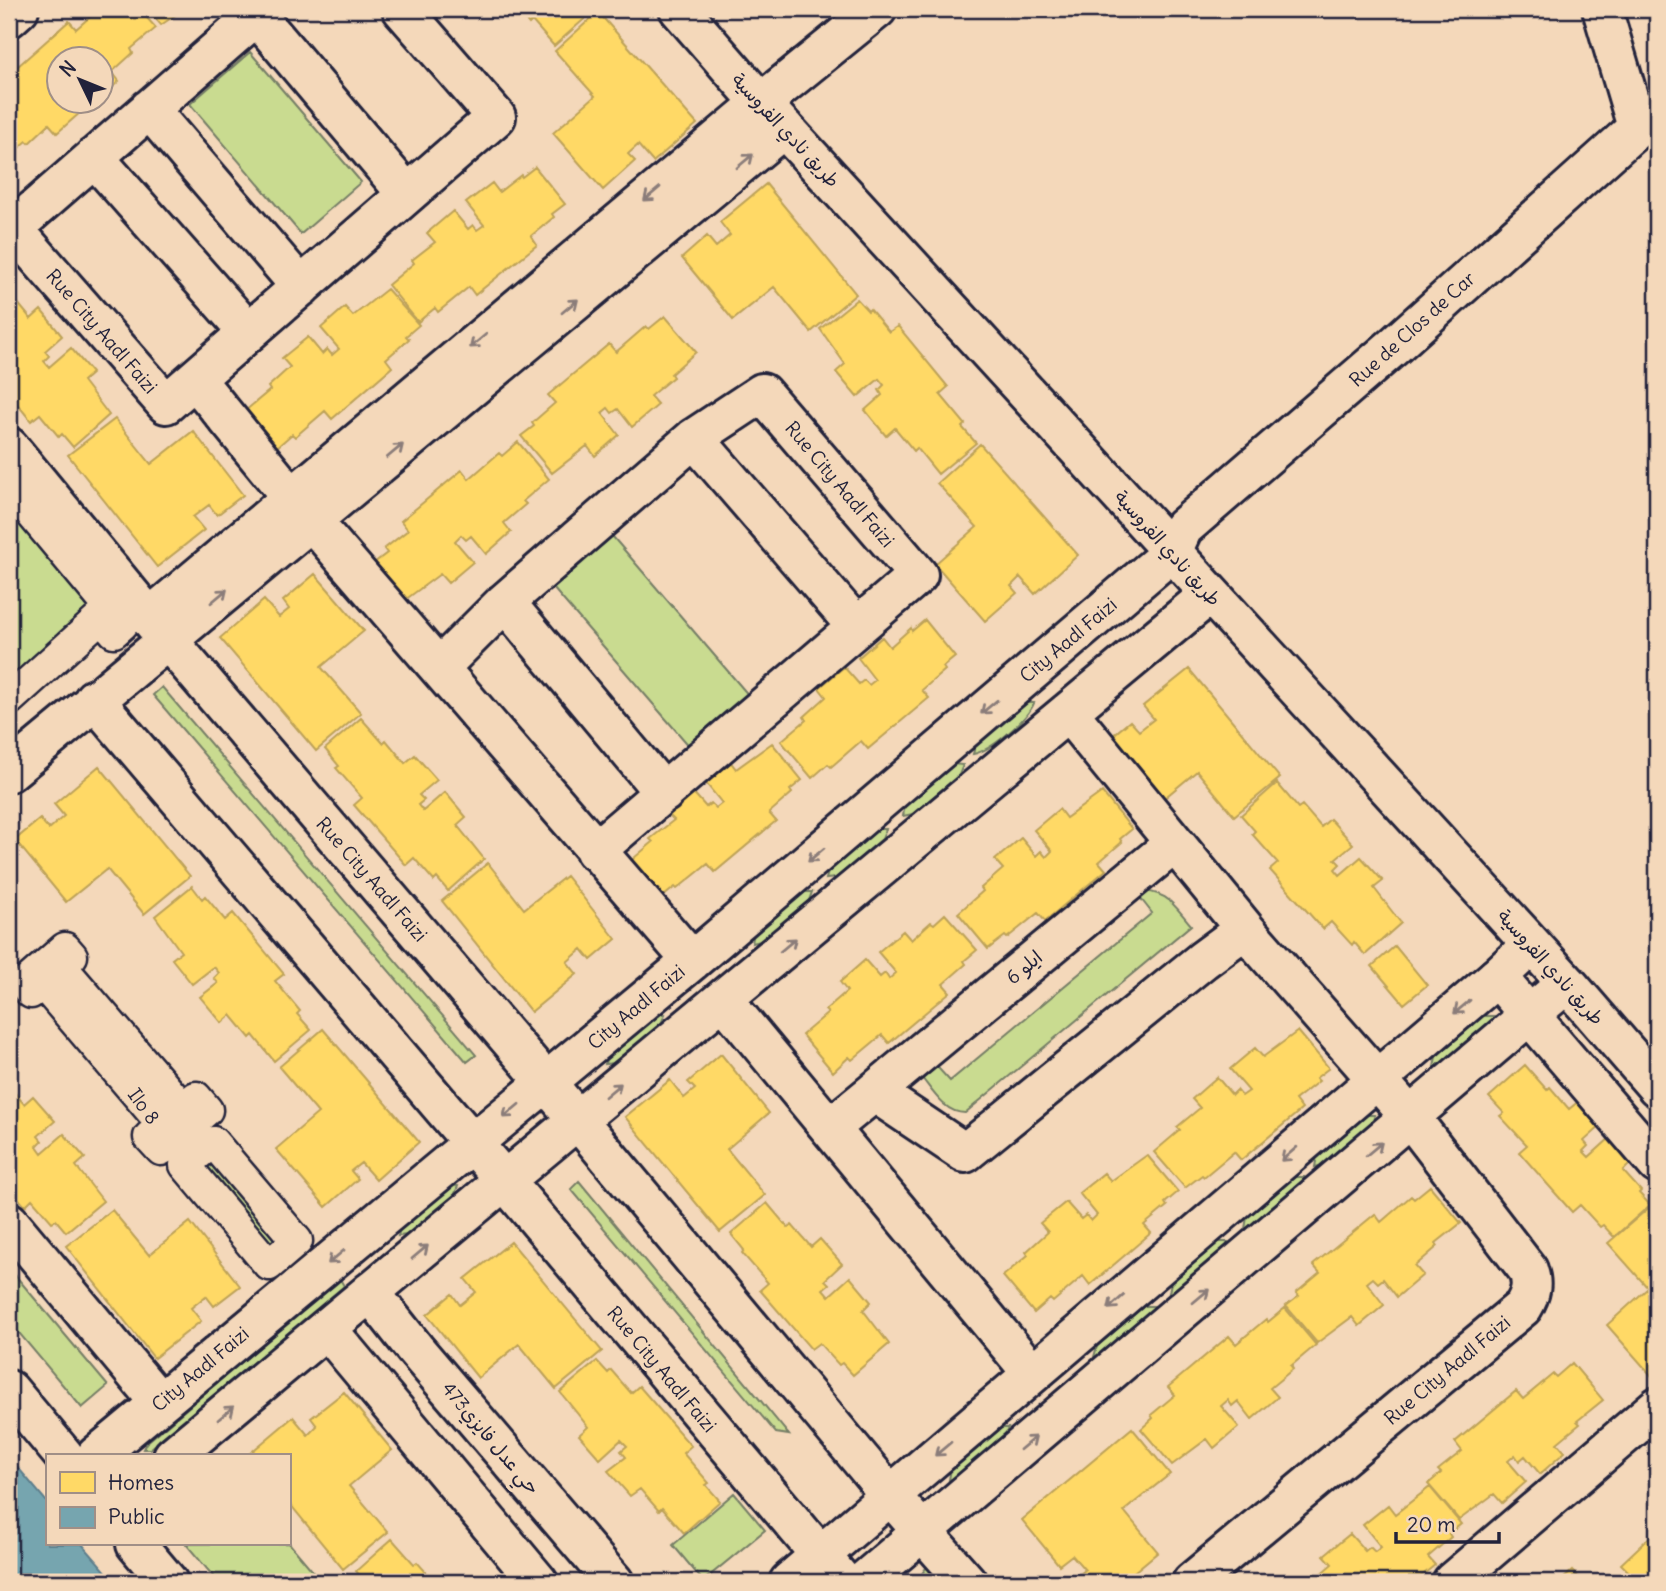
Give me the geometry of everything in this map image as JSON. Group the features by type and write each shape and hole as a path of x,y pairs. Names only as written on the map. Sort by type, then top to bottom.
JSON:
{"street":[{"path":"9,18 19,9"},
{"name":"Rue City Aadl Faizi","path":"402,9 496,117 166,404 11,226 260,12 407,194"},
{"name":"طريق نادي الفروسية","path":"679,9 772,116 1567,984 1657,1087"},
{"path":"9,772 94,699 158,629 772,116 877,9"},
{"path":"1602,9 1647,118"},
{"path":"149,110 301,287"},
{"name":"Rue de Clos de Car","path":"1172,552 1183,528 1393,347 1647,118"},
{"path":"94,157 248,332"},
{"path":"195,379 302,509 692,961"},
{"name":"Rue City Aadl Faizi","path":"439,668 505,602 694,438 762,393 918,575 595,851"},
{"path":"694,438 857,627"},
{"name":"Rue City Aadl Faizi","path":"9,447 158,629 546,1082 890,1494 967,1582"},
{"path":"9,487 123,624 114,632 102,617 9,700"},
{"name":"City Aadl Faizi","path":"98,1454 692,961 1172,552"},
{"path":"175,1454 1209,594"},
{"path":"505,602 664,793"},
{"name":"Rue City Aadl Faizi","path":"94,699 832,1569"},
{"name":"Rue City Aadl Faizi","path":"1068,712 1245,929 1411,1118 1528,1270 1531,1279 1528,1299 1523,1307 1192,1582"},
{"name":"ايلو 6","path":"874,1092 1175,843"},
{"path":"830,1128 874,1092 965,1153 1245,929"},
{"path":"789,1582 832,1569 890,1494 1497,977 1531,945"},
{"name":"Ilo 8","path":"65,948 72,956 61,966 183,1108 196,1097 207,1110 161,1150 149,1137 163,1125 42,984 31,993 24,984 65,948"},
{"path":"1497,977 1657,1164"},
{"path":"863,1582 1567,984"},
{"path":"723,999 1032,1373"},
{"path":"9,1222 160,1403"},
{"name":"473حي عدل فايزي","path":"370,1292 415,1349 614,1582"},
{"path":"327,1329 538,1582"},
{"path":"9,1390 62,1454"},
{"path":"1452,1582 1657,1407"},
{"path":"138,1546 168,1582"}],"green space":[{"path":"250,52 361,182 301,234 190,104"},
{"path":"9,512 93,608 9,682"},
{"path":"607,530 750,697 691,748 547,581"},
{"path":"162,687 476,1055 467,1062 153,695"},
{"path":"1023,703 1034,703 1016,726 989,747 973,754 976,742"},
{"path":"952,764 963,765 959,775 913,814 903,816 905,804"},
{"path":"876,829 886,829 882,839 836,878 826,879 829,868"},
{"path":"1134,890 1161,895 1178,909 1191,925 965,1113 946,1106 922,1078 921,1072 930,1059 950,1081 1152,913"},
{"path":"801,892 812,892 808,903 761,941 752,943 754,931"},
{"path":"654,1013 665,1014 661,1024 615,1063 605,1064 607,1053"},
{"path":"1483,1016 1494,1016 1484,1031 1450,1061 1434,1068 1436,1056"},
{"path":"1364,1115 1375,1115 1371,1125 1324,1165 1315,1167 1317,1155"},
{"path":"212,1151 286,1239 269,1253 195,1165"},
{"path":"1294,1177 1304,1177 1295,1192 1261,1222 1245,1229 1247,1217"},
{"path":"579,1181 789,1435 776,1433 571,1189"},
{"path":"448,1185 458,1186 454,1196 408,1235 398,1236 401,1225"},
{"path":"1218,1242 1228,1242 1224,1252 1178,1292 1169,1293 1171,1282"},
{"path":"9,1268 108,1386 82,1408 9,1321"},
{"path":"340,1279 344,1286 150,1449 143,1449 146,1443"},
{"path":"1144,1306 1154,1306 1150,1317 1104,1355 1094,1357 1097,1346"},
{"path":"998,1428 1008,1428 999,1443 965,1473 949,1480 951,1468"},
{"path":"734,1493 765,1530 703,1581 673,1545"},
{"path":"290,1544 322,1582 218,1582 188,1546"},
{"path":"935,1567 949,1582 916,1582 926,1568"}],"building: Homes":[{"path":"99,9 139,9 156,28 131,49 133,53 116,68 116,46 46,46 46,116 76,116 57,133 49,124 29,143 27,141 15,151 9,144 9,88 16,82 9,74 69,21 76,29"},
{"path":"147,9 184,9 161,25"},
{"path":"516,9 586,9 590,14 554,46 532,21 529,24"},
{"path":"598,12 697,124 653,162 638,145 628,154 635,161 603,190 553,133 595,96 555,51"},
{"path":"535,167 565,204 531,236 537,245 475,295 469,287 438,312 435,308 418,322 388,285 414,263 412,260 435,242 427,233 453,211 468,229 473,225 477,230 484,225 466,203 492,183 499,192"},
{"path":"766,184 856,294 811,332 774,287 733,320 682,258 707,236 716,247 730,235 720,222"},
{"path":"387,289 419,325 406,336 409,339 386,359 392,367 332,419 325,411 295,437 292,434 276,448 245,411 270,390 268,387 290,367 282,358 308,337 322,354 327,349 332,355 339,349 321,328 345,307 353,316"},
{"path":"12,296 31,319 41,310 62,336 45,351 49,356 44,361 49,367 71,348 92,373 83,381 109,415 73,447 62,434 59,437 40,414 31,421 9,394 9,298"},
{"path":"857,299 868,311 870,309 889,332 898,326 948,387 940,394 965,424 962,427 976,443 938,474 917,448 914,451 895,428 886,436 865,410 882,395 879,390 884,385 879,379 857,397 836,372 845,364 820,329"},
{"path":"665,316 696,352 671,374 673,377 650,396 658,405 632,427 618,409 612,413 608,408 602,413 619,435 595,456 587,446 552,473 521,436 555,403 548,395 609,344 616,352 646,326 649,329"},
{"path":"115,419 151,464 193,431 243,495 217,515 209,505 193,517 204,530 157,567 68,455"},
{"path":"518,442 549,479 523,501 526,504 504,523 511,532 486,554 471,536 466,540 461,535 455,541 473,562 448,583 440,574 405,600 374,563 387,553 384,549 408,530 401,521 462,470 469,479 499,453 502,456"},
{"path":"980,444 1078,555 1035,594 1020,577 1011,586 1017,593 985,621 935,564 977,527 937,483"},
{"path":"315,574 364,631 321,667 361,713 316,751 220,638 264,600 279,617 289,609 283,601"},
{"path":"925,620 955,657 943,667 945,670 922,690 929,698 868,749 861,741 831,767 828,764 812,778 781,741 806,720 804,717 826,697 819,688 844,667 859,684 864,680 869,685 875,680 858,658 882,637 890,647 911,628 912,631"},
{"path":"1189,669 1280,778 1234,816 1197,771 1156,805 1105,742 1130,721 1139,731 1154,719 1143,706"},
{"path":"361,718 383,743 386,740 405,763 415,755 437,780 419,795 424,800 418,805 423,811 445,792 466,817 457,825 484,859 448,891 437,878 434,881 414,858 406,865 354,805 362,798 336,768 339,766 325,749"},
{"path":"772,743 802,780 790,790 792,793 769,813 776,821 715,872 708,864 659,900 628,863 653,842 650,839 674,820 665,811 691,790 706,807 711,803 716,808 722,803 704,781 729,760 736,769"},
{"path":"99,766 190,876 144,914 107,869 66,902 15,840 40,819 49,829 64,816 54,804"},
{"path":"1277,783 1298,808 1302,805 1321,827 1330,819 1353,844 1335,859 1340,864 1335,869 1340,875 1361,857 1383,881 1374,888 1401,923 1365,955 1331,922 1323,929 1270,870 1278,863 1252,834 1255,831 1241,815"},
{"path":"1102,792 1132,829 1120,839 1122,842 1099,862 1106,870 1045,921 1038,913 1007,938 1005,936 988,949 958,913 1003,869 995,860 1021,838 1036,856 1041,851 1046,857 1052,851 1034,830 1059,809 1066,818"},
{"path":"488,863 524,909 566,876 616,939 591,960 582,949 567,962 577,974 531,1012 442,901"},
{"path":"192,886 202,899 205,896 225,920 233,913 284,974 275,981 300,1011 297,1014 311,1030 274,1061 253,1035 250,1038 231,1015 222,1023 200,997 218,983 214,978 219,973 214,967 192,984 172,959 181,952 155,916"},
{"path":"945,914 977,950 964,961 966,964 943,984 950,992 889,1043 882,1035 852,1060 849,1057 833,1072 802,1035 828,1013 825,1010 847,991 840,982 865,960 880,977 885,973 889,979 896,973 878,952 903,931 911,940 931,922 934,924"},
{"path":"1395,946 1427,985 1404,1004 1372,966"},
{"path":"323,1029 419,1142 376,1180 361,1163 351,1171 358,1179 326,1207 276,1149 318,1113 279,1067"},
{"path":"1298,1031 1329,1068 1316,1078 1319,1081 1295,1100 1302,1109 1241,1160 1234,1152 1204,1177 1202,1175 1185,1188 1154,1152 1180,1130 1177,1127 1200,1108 1192,1099 1217,1077 1232,1095 1237,1090 1242,1096 1249,1091 1230,1069 1255,1048 1263,1057"},
{"path":"721,1054 769,1113 727,1149 765,1195 720,1232 625,1117 670,1080 684,1098 695,1089 688,1082"},
{"path":"1525,1065 1547,1090 1550,1087 1569,1109 1579,1101 1601,1126 1584,1141 1588,1146 1583,1151 1589,1157 1610,1138 1631,1163 1623,1171 1650,1205 1614,1237 1603,1225 1600,1227 1580,1205 1572,1212 1519,1152 1527,1145 1500,1116 1504,1113 1489,1097"},
{"path":"9,1086 24,1104 33,1096 55,1121 38,1136 42,1141 37,1146 42,1153 64,1134 85,1158 76,1166 103,1201 66,1232 56,1220 52,1222 32,1199 25,1206 9,1188"},
{"path":"1147,1155 1178,1192 1165,1203 1167,1206 1144,1225 1151,1233 1090,1285 1083,1276 1053,1302 1050,1299 1034,1313 1003,1276 1028,1255 1026,1252 1048,1232 1040,1223 1066,1202 1081,1219 1086,1215 1091,1221 1097,1215 1079,1193 1104,1173 1111,1181"},
{"path":"1430,1186 1461,1223 1436,1243 1438,1246 1415,1266 1423,1275 1397,1297 1383,1279 1378,1283 1373,1278 1367,1283 1384,1305 1359,1326 1352,1317 1317,1343 1286,1306 1299,1296 1296,1293 1320,1273 1313,1265 1375,1214 1381,1222 1411,1196 1414,1199"},
{"path":"767,1203 788,1228 792,1225 811,1247 820,1239 842,1264 825,1280 829,1284 823,1289 829,1296 850,1277 871,1302 863,1310 889,1344 853,1375 842,1363 839,1365 819,1343 811,1349 760,1290 768,1283 742,1253 744,1250 731,1234"},
{"path":"1652,1205 1657,1211 1657,1382 1607,1325 1648,1288 1608,1243"},
{"path":"112,1210 149,1255 190,1222 240,1286 214,1306 206,1296 191,1308 201,1321 154,1358 66,1246"},
{"path":"511,1242 602,1351 556,1389 519,1344 478,1378 427,1315 452,1294 460,1305 476,1292 465,1279"},
{"path":"1285,1308 1316,1345 1270,1388 1278,1397 1252,1419 1238,1401 1232,1406 1228,1400 1221,1406 1239,1427 1214,1448 1207,1439 1172,1465 1141,1429 1153,1418 1151,1415 1175,1395 1168,1387 1229,1336 1236,1344 1266,1319 1268,1322"},
{"path":"597,1361 608,1373 611,1370 631,1393 639,1386 691,1446 683,1453 709,1483 706,1485 720,1501 684,1533 662,1508 659,1511 640,1489 630,1496 608,1471 626,1457 621,1451 627,1446 621,1440 600,1459 579,1435 588,1427 560,1392"},
{"path":"1572,1363 1603,1400 1577,1421 1580,1424 1557,1443 1565,1452 1540,1474 1525,1456 1519,1461 1515,1455 1508,1461 1526,1482 1502,1503 1494,1494 1459,1520 1428,1484 1441,1473 1438,1470 1462,1451 1455,1442 1516,1391 1523,1399 1553,1374 1556,1377"},
{"path":"344,1392 392,1450 349,1486 388,1532 343,1569 290,1504 290,1454 249,1454 293,1417 308,1435 317,1426 311,1418"},
{"path":"1132,1428 1170,1474 1124,1511 1158,1552 1122,1582 1077,1582 1074,1579 1085,1570 1072,1555 1059,1565 1022,1520"},
{"path":"1430,1487 1461,1524 1449,1534 1451,1537 1428,1557 1435,1565 1414,1582 1311,1582 1332,1564 1324,1555 1350,1534 1365,1551 1370,1547 1375,1552 1381,1547 1363,1525 1388,1505 1395,1514"},
{"path":"1657,1530 1657,1582 1639,1582 1621,1564"},
{"path":"392,1539 414,1564 417,1562 435,1582 365,1582 356,1571"},
{"path":"1572,1571 1583,1582 1560,1582"}],"building: Public":[{"path":"9,1457 46,1501 46,1546 84,1546 115,1582 9,1582"}]}
